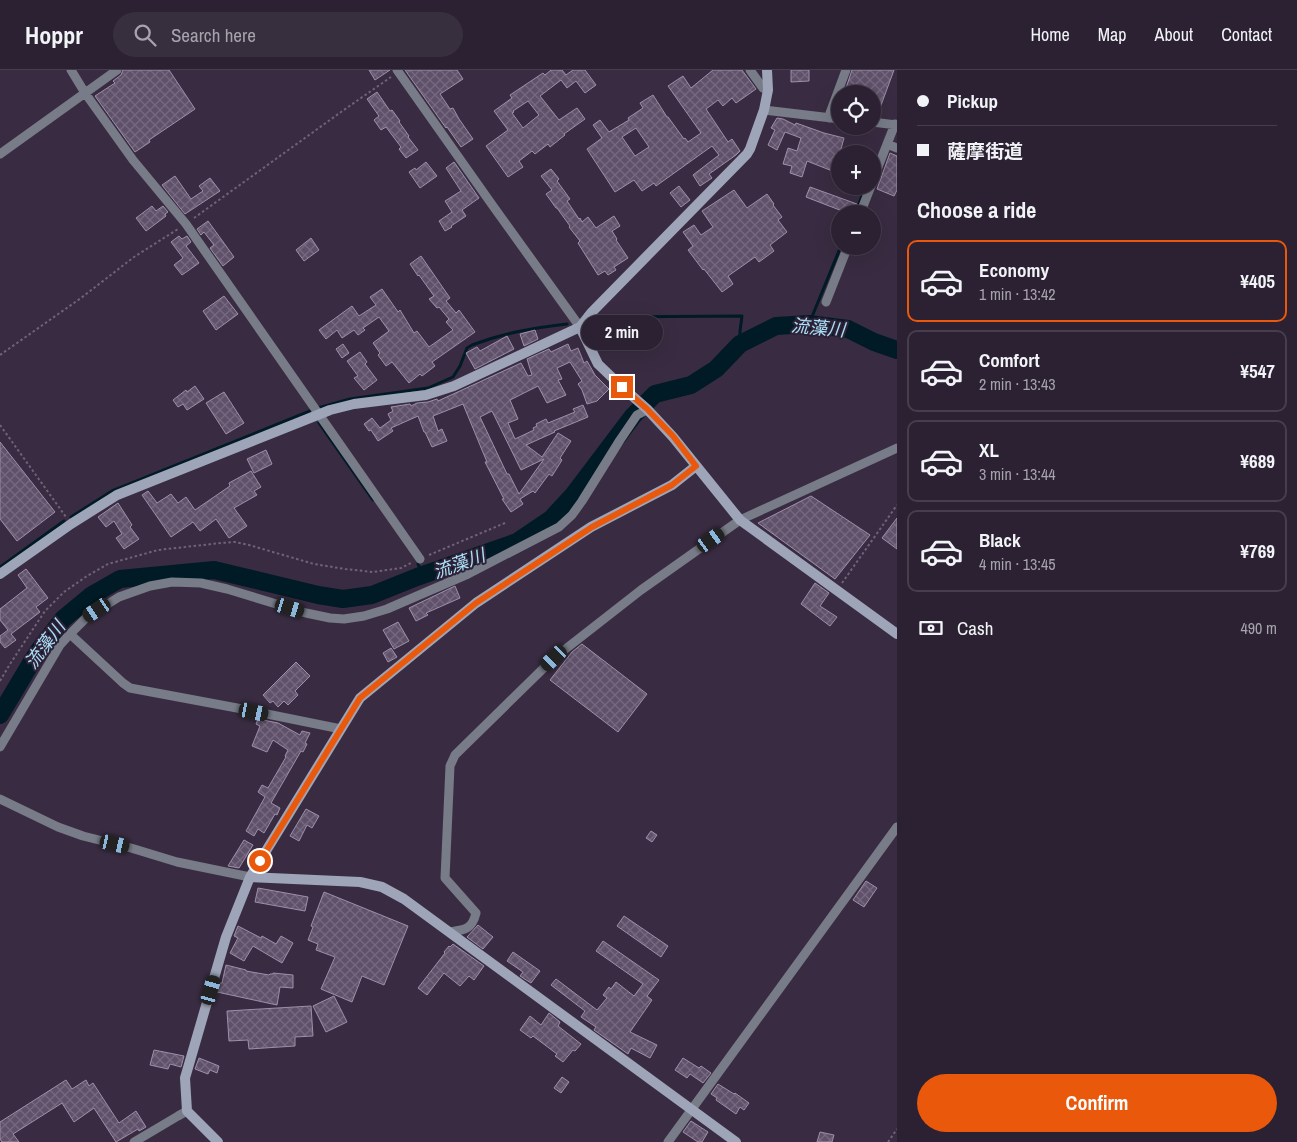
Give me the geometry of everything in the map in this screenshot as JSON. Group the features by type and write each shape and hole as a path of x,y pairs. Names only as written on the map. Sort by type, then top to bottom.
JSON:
{"street":[{"path":"70,70 133,160 186,224 420,559"},
{"path":"0,154 117,70"},
{"path":"750,70 763,88 768,90"},
{"path":"0,574 71,524 117,495 316,410 426,395 454,386 580,327 747,154 764,110 768,90 767,70"},
{"path":"764,110 829,118 846,70"},
{"path":"399,71 580,327 598,364 673,436 740,520 897,634"},
{"path":"881,123 896,125 881,159"},
{"path":"887,144 897,148"},
{"path":"826,302 844,255"},
{"path":"0,747 60,646 87,617 119,597 150,586 172,582 201,583 330,618 344,619 364,616 387,609 468,574 558,528 572,515 582,501 637,415 647,410"},
{"path":"449,932 465,930 474,923 476,913 445,878 450,766 455,755 554,658 641,590 740,520 897,448"},
{"path":"218,1142 187,1112 185,1078 226,937 250,877 358,702 476,603 592,527 672,485 696,466"},
{"path":"70,634 122,683 130,688 340,730"},
{"path":"0,800 58,827 83,836 177,862 250,877 360,882 382,887 449,932 736,1142"},
{"path":"668,1142 690,1109 897,827"},
{"path":"134,1142 187,1112"}],"path":[{"path":"0,355 81,298 134,257 186,224 399,71"},
{"path":"0,425 71,524"},
{"path":"837,591 897,505"},
{"path":"0,681 45,611 64,592 108,564 158,550 235,542 314,564 373,572 401,568 505,523"},
{"path":"888,1142 897,1129"}],"building":[{"path":"123,70 169,70 195,109 149,140 150,142 135,152 95,96 115,83 113,81 121,75"},
{"path":"369,70 390,70 375,80"},
{"path":"405,70 457,70 463,79 440,94 450,109 453,108 473,139 461,147"},
{"path":"551,70 562,70 566,75 573,70 585,70 596,85 585,93 576,81 567,88 561,80 540,96 559,120 577,108 585,119 550,147 548,144 535,154 532,151 519,161 523,167 508,177 486,146 508,130 494,111 512,98 510,95 543,73 545,75","holes":["528,101 539,115 523,128 512,113"]},
{"path":"713,70 742,70 756,89 736,103 732,98 723,106 718,100 706,109 728,142 732,139 740,151 709,174 712,178 700,186 693,175 719,155 712,146 656,186 654,183 642,191 634,180 615,192 587,149 602,138 593,125 600,120 609,132 629,120 628,118 643,108 640,103 653,95 667,117 688,142 701,133 668,86 683,76 691,88","holes":["636,128 649,147 635,156 622,137"]},
{"path":"791,70 809,70 809,81 791,82"},
{"path":"852,70 894,70 881,105 881,85 847,85"},
{"path":"377,92 390,111 392,110 400,121 408,137 418,150 406,158 399,149 401,147 386,127 381,130 374,120 379,116 367,99"},
{"path":"777,118 795,125 796,123 844,138 842,145 831,145 831,170 807,161 802,177 790,173 792,166 783,164 788,148 797,151 801,138 785,132 777,150 768,145 775,130 771,128"},
{"path":"890,153 897,156 897,190 894,196 881,191 881,178"},
{"path":"426,162 437,176 420,188 409,172 415,168 416,170"},
{"path":"454,162 479,198 462,210 466,216 445,231 439,221 452,212 445,201 461,191 446,168"},
{"path":"551,169 570,199 567,201 582,222 588,217 596,228 614,216 620,226 612,231 628,258 614,267 616,270 608,275 605,271 598,275 578,243 580,241 546,194 552,190 541,176"},
{"path":"175,176 191,199 203,191 199,186 210,178 220,191 185,214 162,185"},
{"path":"679,186 690,200 681,207 670,193"},
{"path":"810,187 857,204 831,205 831,207 806,197"},
{"path":"734,190 747,208 767,194 782,217 778,220 787,232 770,245 774,251 759,262 755,257 728,276 733,284 722,292 688,250 693,246 683,232 694,225 701,235 713,227 702,211"},
{"path":"152,206 156,211 163,206 168,212 165,214 166,216 146,231 136,218"},
{"path":"208,221 234,257 223,266 210,248 214,245 204,232 201,235 197,229"},
{"path":"179,236 182,239 187,236 191,242 186,246 199,263 182,275 174,265 183,258 171,242"},
{"path":"311,238 319,250 304,261 296,250"},
{"path":"421,256 450,298 446,301 456,313 459,310 475,332 432,362 435,366 422,376 420,374 409,383 392,362 386,366 378,355 380,353 373,343 389,331 379,317 363,328 365,330 358,335 354,330 342,338 337,330 326,339 319,330 352,306 359,316 376,305 370,297 382,289 398,312 400,310 414,333 417,331 429,347 453,330 446,322 449,319 429,299 434,296 410,264"},
{"path":"224,296 238,314 216,330 203,311"},
{"path":"535,330 538,339 524,346 520,334"},
{"path":"507,336 514,349 475,369 466,353 477,347 480,351"},
{"path":"343,344 349,353 342,358 336,349"},
{"path":"568,344 571,351 578,348 584,363 587,361 595,375 609,389 597,401 587,404 578,384 582,381 570,362 557,368 562,379 558,380 566,395 547,403 538,386 510,400 518,419 508,423 515,439 534,430 533,428 537,426 536,424 546,419 548,423 575,412 573,409 583,405 588,417 526,445 542,457 558,433 571,441 560,458 562,460 552,476 549,474 535,493 533,491 520,499 523,504 511,512 502,499 504,499 485,462 487,462 463,404 433,416 438,431 442,429 447,441 432,447 418,416 391,428 393,431 378,441 371,430 369,431 364,424 372,418 380,428 391,420 388,414 393,411 391,407 410,404 411,406 437,399 438,401 521,363 528,376 532,375 527,359 549,349 551,352","holes":["492,411 521,470 544,459 519,494 509,474 507,474 480,417"]},
{"path":"360,352 367,362 365,364 377,380 364,390 354,378 358,376 347,361"},
{"path":"195,386 204,399 187,410 183,404 178,407 173,400"},
{"path":"224,392 244,423 226,434 206,403"},
{"path":"0,442 55,512 17,541 0,519"},
{"path":"266,450 272,464 254,473 247,459"},
{"path":"251,471 261,487 254,491 257,495 234,508 247,526 229,538 216,519 200,531 193,522 171,537 142,495 148,491 157,503 171,494 178,503 186,497 195,510 230,486 229,483"},
{"path":"811,496 870,535 835,579 758,523"},
{"path":"118,503 132,525 130,527 139,539 124,549 116,538 122,534 114,521 106,527 98,517"},
{"path":"897,518 897,549 882,538"},
{"path":"26,569 48,598 36,607 40,612 11,634 16,640 5,648 0,642 0,636 8,630 0,620 0,609 27,588 18,575"},
{"path":"815,583 829,593 820,606 837,617 830,626 801,604"},
{"path":"455,586 460,598 426,613 428,615 416,621 409,608"},
{"path":"398,622 409,641 394,649 383,630"},
{"path":"582,644 647,694 618,732 550,680 572,652"},
{"path":"391,648 397,657 388,662 383,653"},
{"path":"296,662 310,676 295,691 298,695 288,705 284,701 278,707 273,701 270,703 263,695"},
{"path":"258,719 278,723 300,735 302,731 310,733 303,752 301,751 271,803 280,808 277,815 275,814 264,833 258,829 254,836 246,831 265,797 258,792 262,785 268,788 288,750 273,740 267,752 252,746 260,726 256,724"},
{"path":"306,809 319,816 312,828 307,825 299,841 290,836"},
{"path":"651,831 657,835 652,842 646,838"},
{"path":"244,840 253,845 239,868 228,866"},
{"path":"866,881 877,888 864,907 853,900"},
{"path":"258,888 308,897 305,911 255,902"},
{"path":"324,892 408,926 384,985 362,976 352,1002 321,989 335,957 316,950 318,944 308,940 313,927 311,926"},
{"path":"624,916 668,946 661,957 617,926"},
{"path":"478,925 493,937 483,949 467,937"},
{"path":"238,926 276,944 281,936 293,943 282,963 253,946 244,961 230,953 238,938 234,936"},
{"path":"603,941 659,980 647,996 652,1000 630,1032 657,1045 650,1058 631,1048 628,1054 594,1030 596,1027 581,1017 585,1011 551,985 556,979 597,1010 607,998 603,995 616,982 634,996 643,984 596,951"},
{"path":"453,944 484,966 474,980 469,976 460,986 444,973 427,995 418,988 444,952"},
{"path":"513,952 540,971 531,983 520,976 523,972 507,961"},
{"path":"226,965 269,975 273,973 293,975 293,988 280,987 277,1005 217,992 220,983 222,983"},
{"path":"334,996 347,1022 326,1032 313,1006"},
{"path":"311,1006 313,1036 295,1037 295,1046 249,1049 248,1040 229,1041 227,1011"},
{"path":"549,1013 560,1022 558,1026 581,1044 563,1062 555,1056 557,1054 533,1036 531,1038 520,1030 530,1016 541,1025"},
{"path":"154,1050 184,1056 181,1067 170,1064 168,1069 150,1065"},
{"path":"199,1058 219,1066 217,1073 210,1070 208,1074 195,1069"},
{"path":"683,1058 711,1073 703,1083 690,1074 687,1078 675,1070"},
{"path":"562,1077 569,1082 561,1093 554,1088"},
{"path":"66,1080 72,1089 86,1080 89,1086 93,1083 119,1123 136,1111 146,1127 139,1131 138,1129 116,1142 94,1108 74,1122 62,1103 13,1134 19,1142 2,1142 0,1139 0,1122"},
{"path":"718,1084 749,1103 744,1110 740,1107 736,1114 716,1100 717,1098 711,1094"},
{"path":"691,1121 708,1132 702,1142 698,1142 683,1132"},
{"path":"820,1132 834,1135 832,1142 817,1142"}],"waterway":[{"path":"859,205 862,195"},
{"path":"809,324 837,255"},
{"path":"600,317 742,316 740,344"},
{"path":"318,408 350,399 428,388 453,377 460,366 467,348 472,345 495,337 567,324"},
{"name":"流藻川","path":"0,715 37,653 63,619 92,595 120,579 214,570 318,595 343,599 372,595 517,542 551,519 574,494 633,416 655,394 691,385 716,369 740,344 776,326 809,324 848,329 874,342 897,350"},
{"path":"71,517 112,491 310,411"},
{"path":"319,423 373,500"},
{"path":"0,567 64,521"},
{"path":"417,577 420,569 418,564"}],"route":[{"path":"260,861 360,698 476,603 592,527 672,485 696,466 673,436 622,387"}]}
